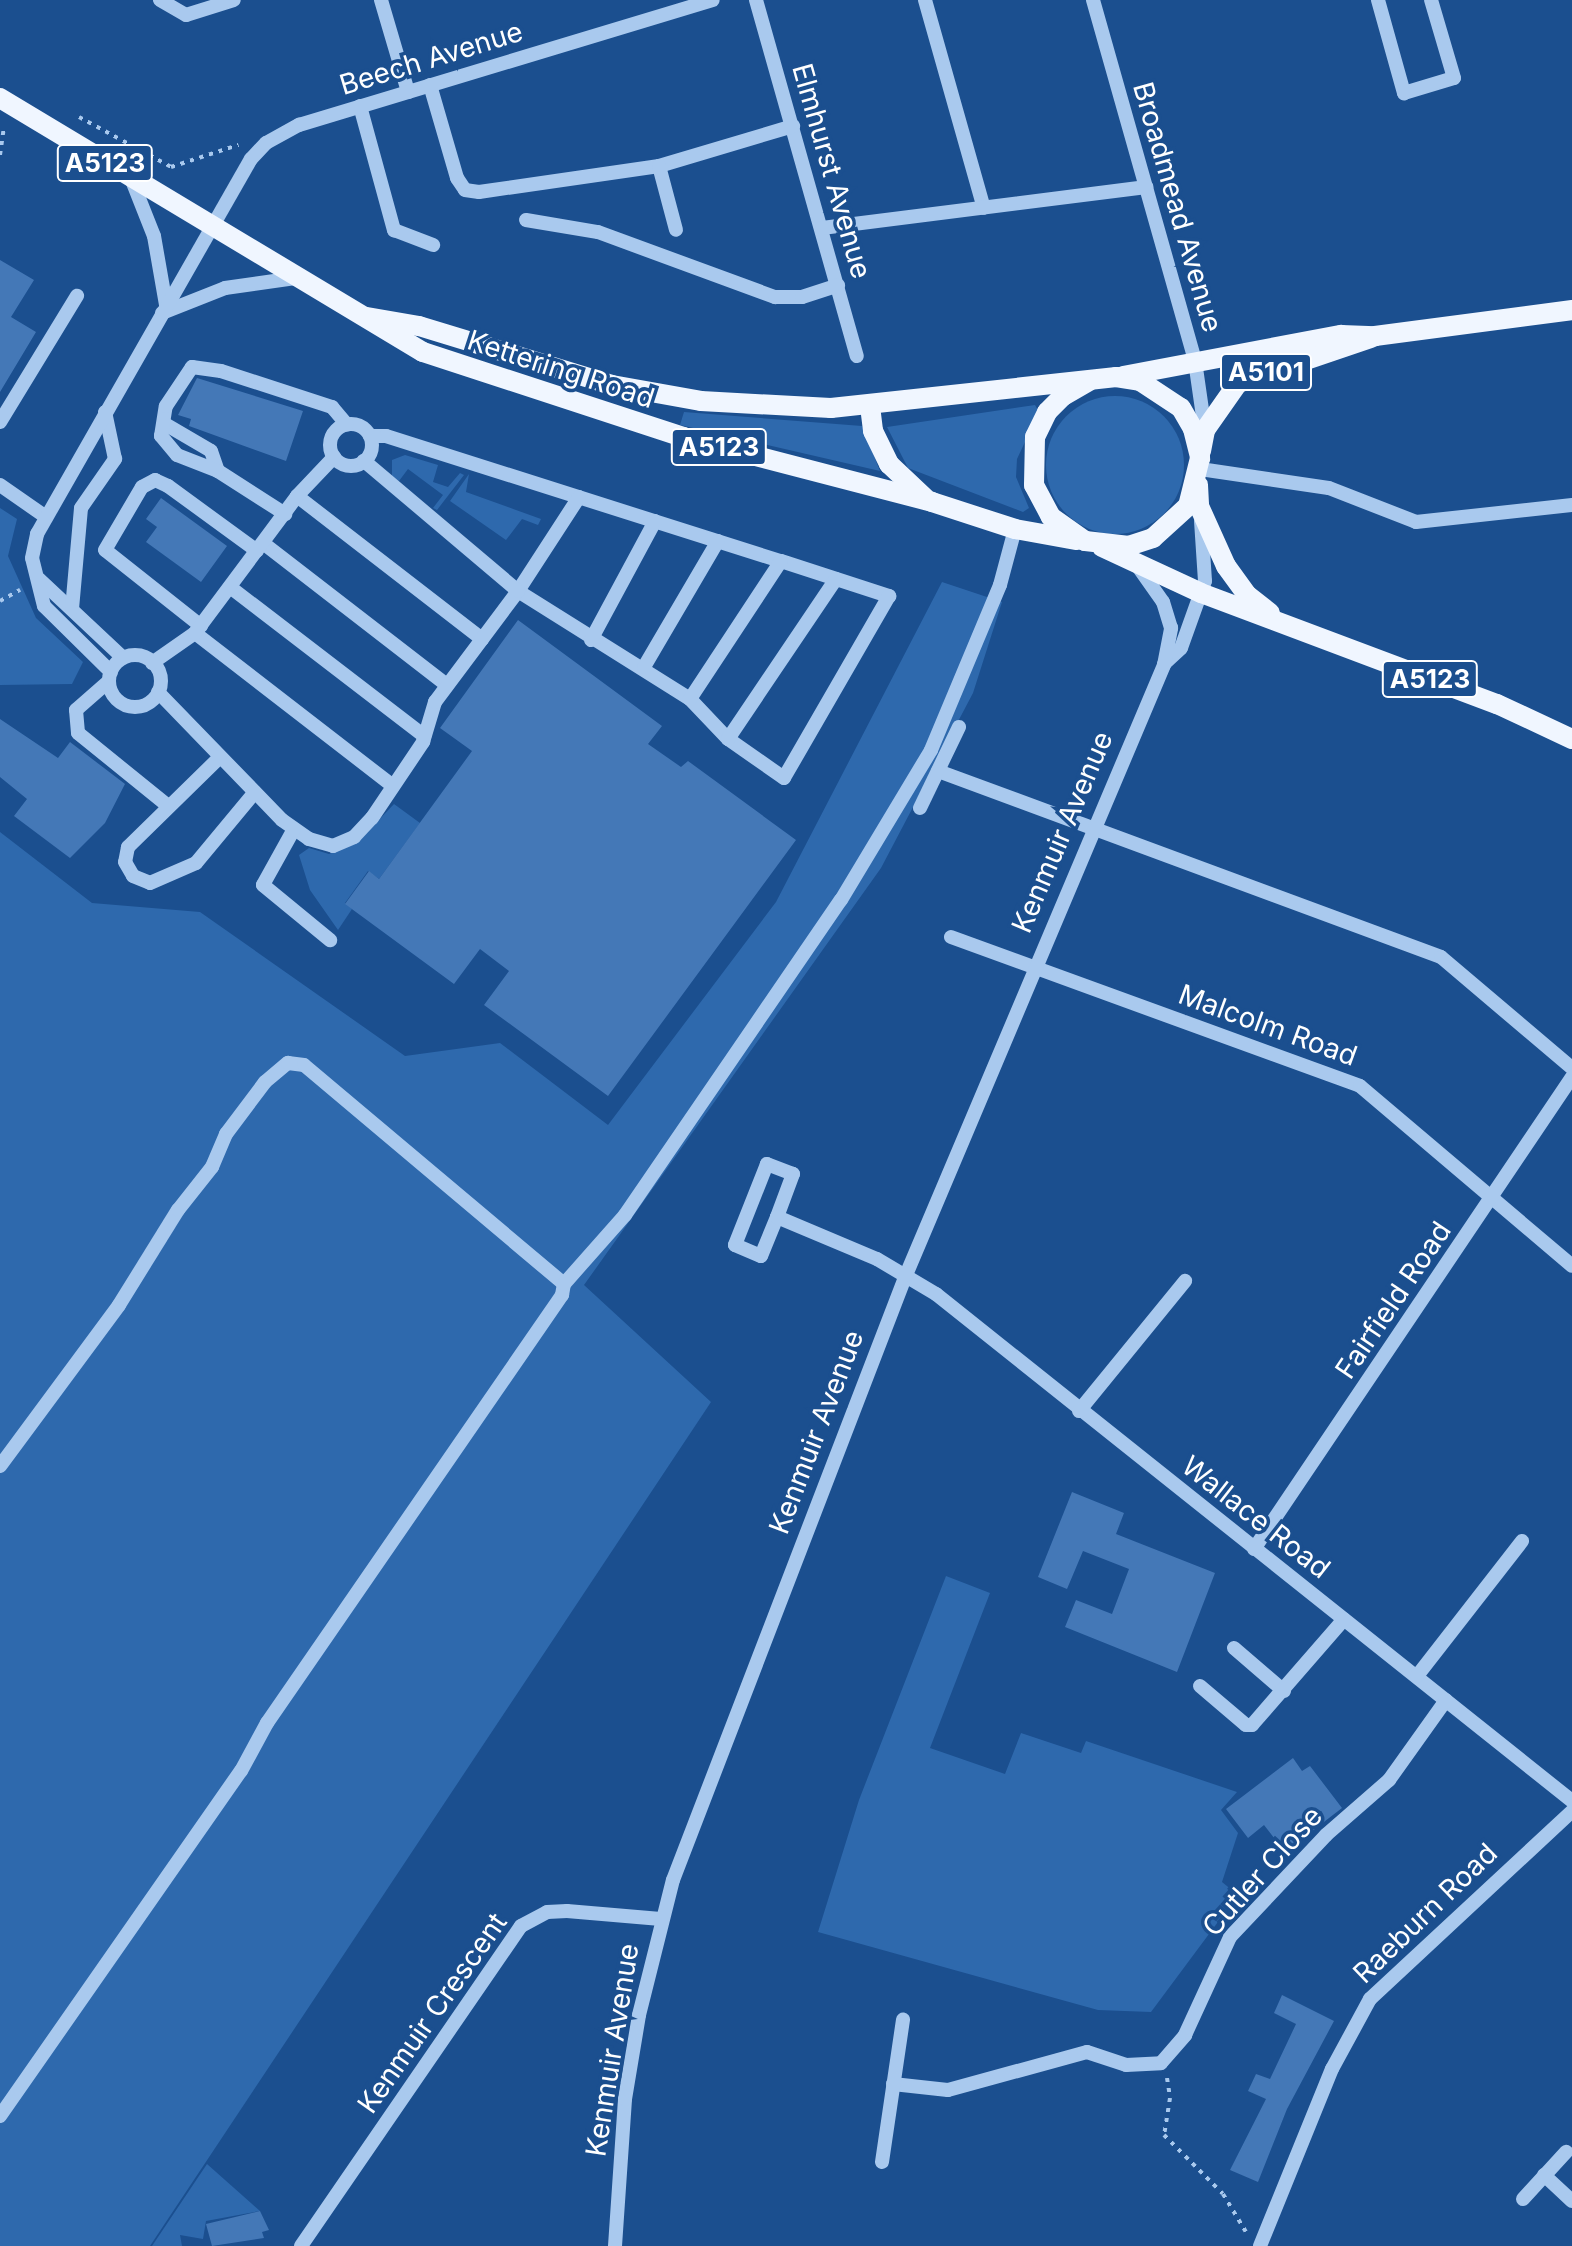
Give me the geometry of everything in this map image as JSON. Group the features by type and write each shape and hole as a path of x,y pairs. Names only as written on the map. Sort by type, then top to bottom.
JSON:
{"main road":[{"name":"Kettering Road","path":"0,98 210,228 423,352 497,380 683,437 932,502 1015,529 1093,544 1139,568 1497,704 1572,739"},
{"name":"A5101","path":"1116,377 1341,335 1375,336 1572,310"},
{"name":"Kettering Road","path":"367,317 419,326 612,385 701,401 870,406 1089,381"},
{"name":"A5101","path":"1199,469 1205,430 1238,383 1347,350 1375,336"},
{"path":"1116,377 1140,381 1181,408 1193,429 1199,469 1172,526 1129,546 1093,544 1068,533 1041,504 1031,460 1047,412 1063,396 1089,381 1116,377"},
{"name":"Kettering Road","path":"870,406 873,431 889,464 932,502"},
{"name":"Kettering Road","path":"1199,469 1199,506 1233,576 1247,595 1286,626"}],"street":[{"path":"160,0 186,15 234,0"},
{"path":"381,0 408,92"},
{"name":"Beech Avenue","path":"110,676 44,606 32,558 46,517 105,412 237,179 266,143 283,131 360,106 713,0"},
{"name":"Elmhurst Avenue","path":"756,0 857,356"},
{"path":"925,0 984,208"},
{"name":"Broadmead Avenue","path":"1093,0 1195,361 1205,430"},
{"path":"1378,0 1404,93 1454,78 1431,0"},
{"path":"430,85 465,190 659,166 793,126"},
{"path":"360,106 394,230 433,245"},
{"path":"659,166 676,230"},
{"path":"131,178 154,236 164,309 225,288 295,278"},
{"path":"822,228 1146,187"},
{"path":"526,220 598,232 775,297 802,297 838,285"},
{"path":"0,422 77,296"},
{"path":"285,514 218,471 177,455 161,436 166,406 192,367 221,371 332,407 347,425"},
{"path":"72,609 81,508 115,459 105,412"},
{"path":"165,424 211,451 218,471"},
{"path":"152,663 198,630 297,496 334,457 332,438 347,425 361,426 370,436 372,450 364,461 346,465 334,457"},
{"path":"364,461 518,591 591,640 644,667 690,699 728,739 784,778 889,596 386,436 370,436"},
{"path":"1199,469 1329,488 1416,522 1572,505"},
{"path":"393,786 198,630 105,550 142,487 155,480 260,547 447,685"},
{"path":"0,485 46,517"},
{"path":"297,496 482,639"},
{"path":"158,692 294,829 333,846 354,837 393,786 424,736 435,702 518,591 579,497"},
{"name":"Kenmuir Avenue","path":"1164,665 1181,648 1205,581 1199,506"},
{"path":"591,640 655,521"},
{"path":"0,2116 241,1771 267,1723 562,1295 564,1284 625,1215 841,900 931,750 1000,585 1015,529"},
{"path":"644,667 718,541"},
{"path":"690,699 781,561"},
{"name":"Kenmuir Avenue","path":"615,2246 625,2099 661,1919 737,1706 906,1275 1032,967 1164,665 1171,628 1163,602 1139,568"},
{"path":"39,579 123,658"},
{"path":"728,739 836,579"},
{"path":"230,587 424,736"},
{"path":"110,676 111,693 126,706 143,706 158,692 161,681 152,663 140,656 123,658 110,676 76,710 78,733 168,806"},
{"path":"920,808 959,727"},
{"path":"220,757 128,847 125,862 133,876 150,883 196,863 255,792"},
{"path":"938,771 1441,957 1572,1068"},
{"path":"294,829 263,885 330,940"},
{"name":"Malcolm Road","path":"951,937 1360,1086 1572,1266"},
{"path":"0,1466 119,1305 178,1210 212,1167 226,1134 265,1082 288,1063 304,1065 564,1284"},
{"name":"Fairfield Road","path":"1254,1549 1494,1198 1572,1077"},
{"path":"767,1164 793,1174 777,1217 761,1256 735,1245 767,1164"},
{"name":"Wallace Road","path":"777,1217 906,1275 1572,1801"},
{"path":"1079,1411 1185,1281"},
{"path":"1417,1676 1522,1541"},
{"path":"1200,1686 1249,1726 1284,1691 1344,1619"},
{"path":"1234,1648 1284,1691"},
{"name":"Cutler Close","path":"1161,2063 1185,2035 1230,1937 1326,1835 1389,1780 1446,1700"},
{"name":"Raeburn Road","path":"1255,2241 1332,2069 1370,1999 1572,1811"},
{"name":"Kenmuir Crescent","path":"301,2246 521,1926 547,1912 661,1919"},
{"path":"882,2162 903,2020"},
{"path":"893,2084 948,2090 1087,2052 1126,2065 1161,2063"},
{"path":"1523,2199 1566,2152"},
{"path":"1544,2175 1572,2201"}],"path":[{"path":"76,115 171,167 241,144"},
{"path":"1161,2063 1170,2087 1164,2135 1223,2194 1255,2241"}],"shaded area":[{"path":"1115,396 1141,402 1163,417 1178,439 1184,465 1178,491 1163,513 1141,528 1115,534 1089,528 1067,513 1052,491 1046,465 1052,439 1067,417 1089,402"},
{"path":"1035,405 1039,412 1017,459 1016,477 1029,508 1023,512 908,468 887,427"},
{"path":"684,412 862,426 880,471 680,425"},
{"path":"405,455 438,465 433,482 448,487 460,473 464,475 437,510 433,508 443,495 408,469 399,481 392,476 392,460"},
{"path":"469,474 466,492 541,519 538,525 522,519 506,540 450,501"},
{"path":"0,508 17,519 8,556 36,618 83,662 72,684 0,685"},
{"path":"942,582 1002,602 973,693 881,868 584,1285 711,1402 150,2246 0,2246 0,832 92,903 200,912 405,1056 500,1043 608,1125 776,902"},
{"path":"394,804 420,823 379,879 368,871 345,903 352,909 338,930 310,890 299,855 309,848 329,854 357,843"},
{"path":"946,1576 990,1593 930,1748 1005,1774 1021,1733 1081,1753 1086,1741 1237,1792 1221,1810 1238,1833 1222,1882 1238,1895 1151,2012 1098,2010 818,1932 859,1800"},
{"path":"207,2164 260,2211 206,2221 203,2239 180,2235 182,2246 152,2246"}],"building":[{"path":"0,260 34,280 11,317 36,332 0,392"},
{"path":"197,378 303,411 286,461 189,426 191,419 178,415"},
{"path":"161,498 227,546 201,582 146,542 157,527 146,519"},
{"path":"518,620 662,726 648,744 681,767 688,761 796,840 608,1096 484,1005 509,971 480,949 454,984 345,904 369,871 379,879 472,751 440,728"},
{"path":"0,719 58,758 70,742 125,784 105,823 70,858 14,816 27,799 0,777"},
{"path":"1072,1492 1124,1513 1116,1534 1215,1573 1177,1672 1065,1627 1076,1600 1112,1614 1129,1569 1083,1551 1067,1589 1038,1577"},
{"path":"1293,1758 1302,1771 1310,1766 1342,1808 1285,1852 1264,1825 1248,1838 1226,1809"},
{"path":"1282,1995 1334,2021 1287,2109 1258,2182 1230,2170 1266,2099 1248,2091 1256,2074 1270,2079 1296,2024 1274,2013"},
{"path":"260,2211 269,2230 262,2232 264,2238 212,2246 206,2224"}]}
